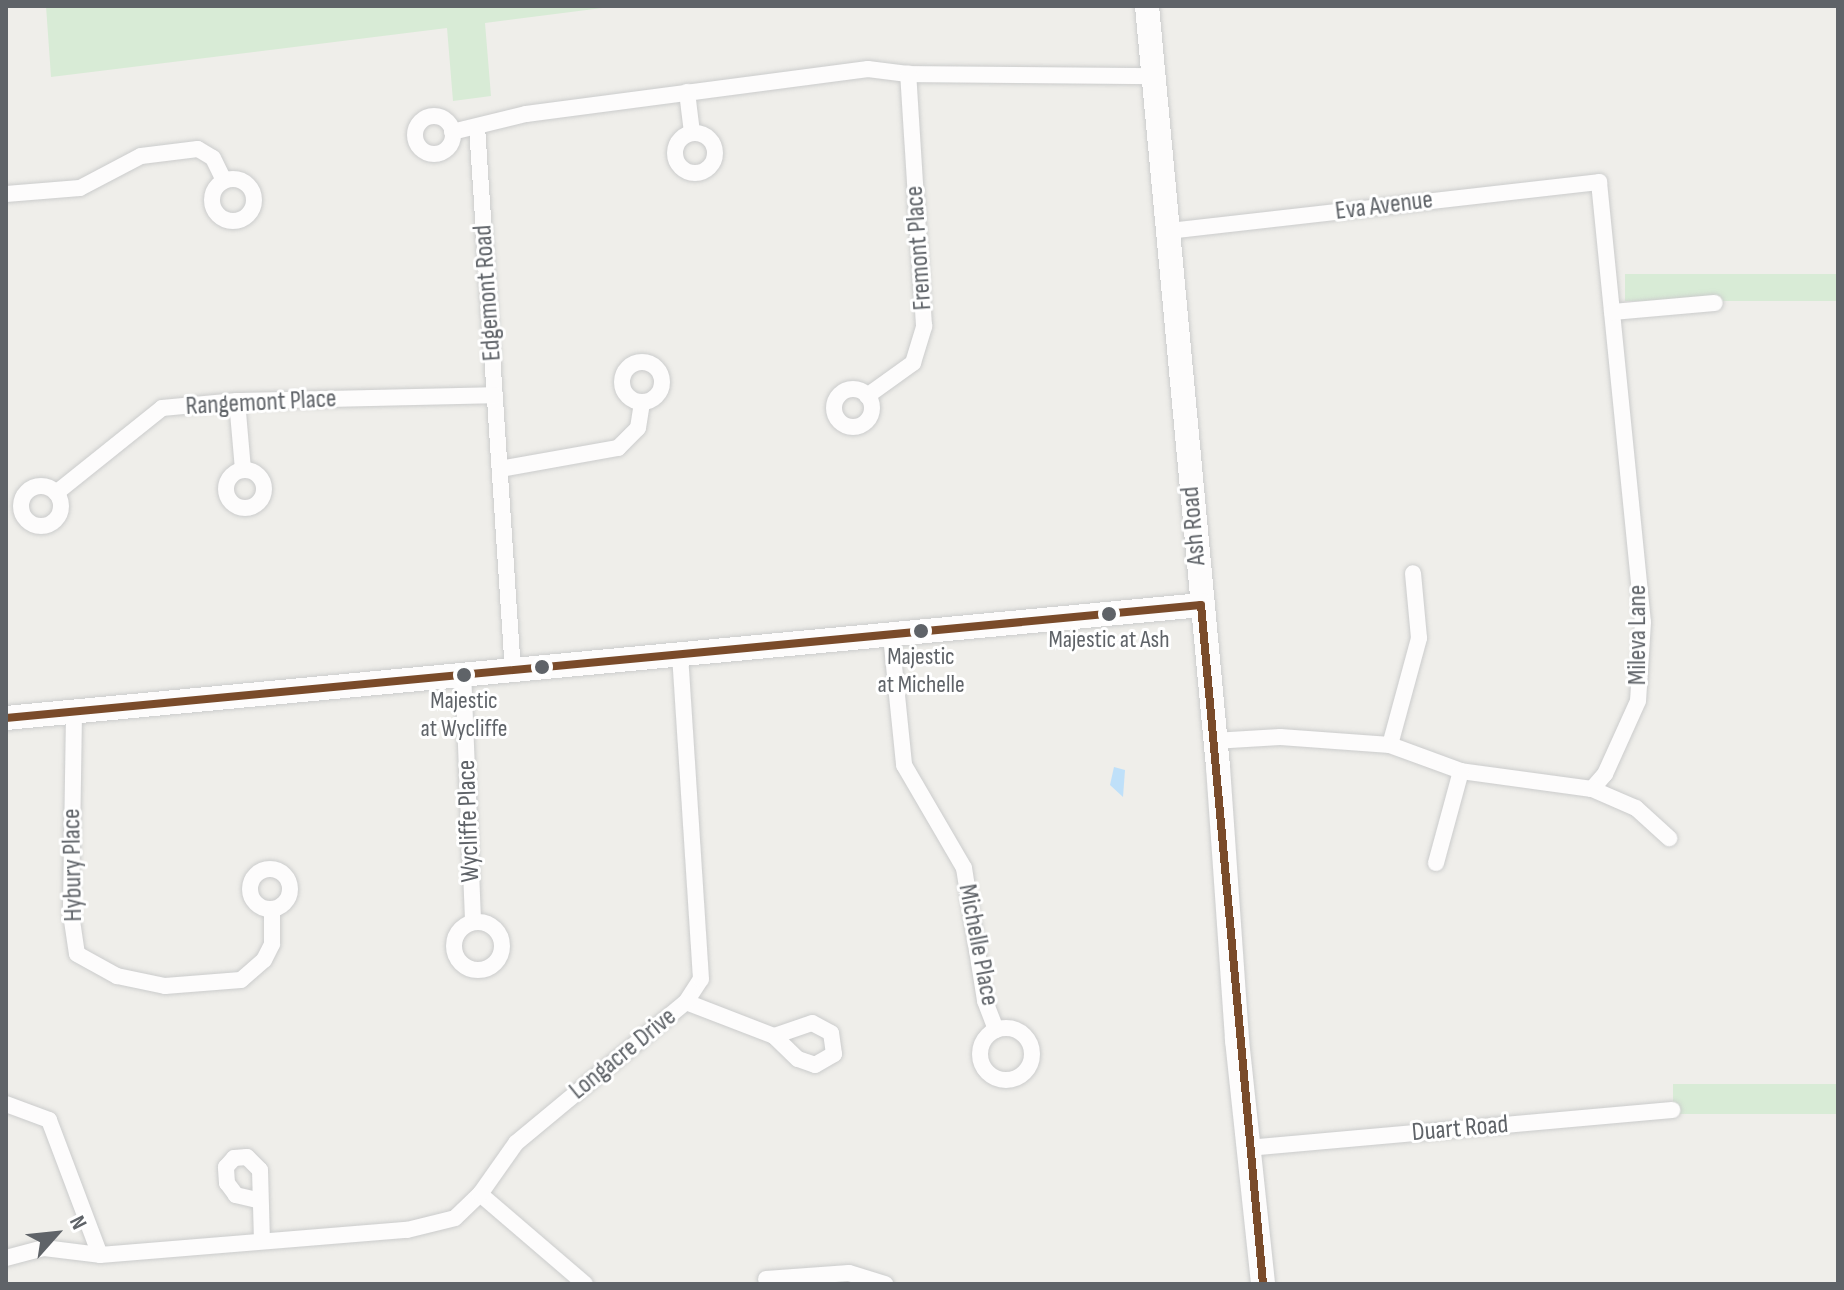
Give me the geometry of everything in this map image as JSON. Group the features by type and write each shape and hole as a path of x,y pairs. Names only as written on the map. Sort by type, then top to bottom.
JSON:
{"main road":[{"name":"Ash Road","path":"1147,6 1247,1148 1263,1284"},
{"path":"6,718 74,714 463,671 513,672 1201,605"}],"street":[{"path":"452,132 526,114 868,69 908,74 1153,76"},
{"name":"Fremont Place","path":"867,396 913,363 924,326 908,74"},
{"path":"687,92 692,133"},
{"name":"Edgemont Road","path":"477,127 513,672"},
{"path":"6,194 80,188 141,156 198,149 213,158 224,181"},
{"name":"Eva Avenue","path":"1169,231 1599,182"},
{"name":"Mileva Lane","path":"1592,789 1605,774 1638,701 1643,622 1599,182"},
{"path":"1612,312 1715,303"},
{"name":"Rangemont Place","path":"56,493 162,408 237,401 495,395"},
{"path":"237,401 243,470"},
{"path":"500,469 618,448 638,428 642,403"},
{"path":"1390,745 1419,638 1413,573"},
{"name":"Michelle Place","path":"891,636 904,765 964,868 985,1001 996,1030"},
{"name":"Longacre Drive","path":"6,1258 44,1248 100,1255 407,1230 455,1218 480,1194 516,1143 686,1002 701,979 680,657"},
{"name":"Wycliffe Place","path":"463,671 473,922"},
{"name":"Hybury Place","path":"74,714 71,914 77,954 117,976 165,986 241,980 264,960 272,944 272,909"},
{"path":"1213,741 1280,737 1390,745 1461,771 1592,789 1636,808 1669,838"},
{"path":"1436,863 1461,771"},
{"path":"686,1002 774,1036"},
{"path":"6,1104 49,1120 100,1255"},
{"name":"Duart Road","path":"1247,1148 1672,1110"},
{"path":"480,1194 585,1284"},
{"path":"257,1200 262,1241"},
{"path":"766,1279 849,1273 885,1284"}],"green space":[{"path":"46,6 618,6 485,23 491,96 453,101 447,28 51,77"},
{"path":"1625,274 1838,274 1838,301 1625,301"},
{"path":"1673,1084 1838,1084 1838,1114 1673,1114"}],"water":[{"path":"1114,767 1125,770 1123,797 1110,785"}],"transit line":[{"path":"6,718 1201,605 1263,1284"}],"place":[{"name":"Majestic at Ash","path":"1109,614"},
{"name":"Majestic at Michelle","path":"921,631"},
{"name":"Majestic at Wycliffe","path":"464,675"}]}
